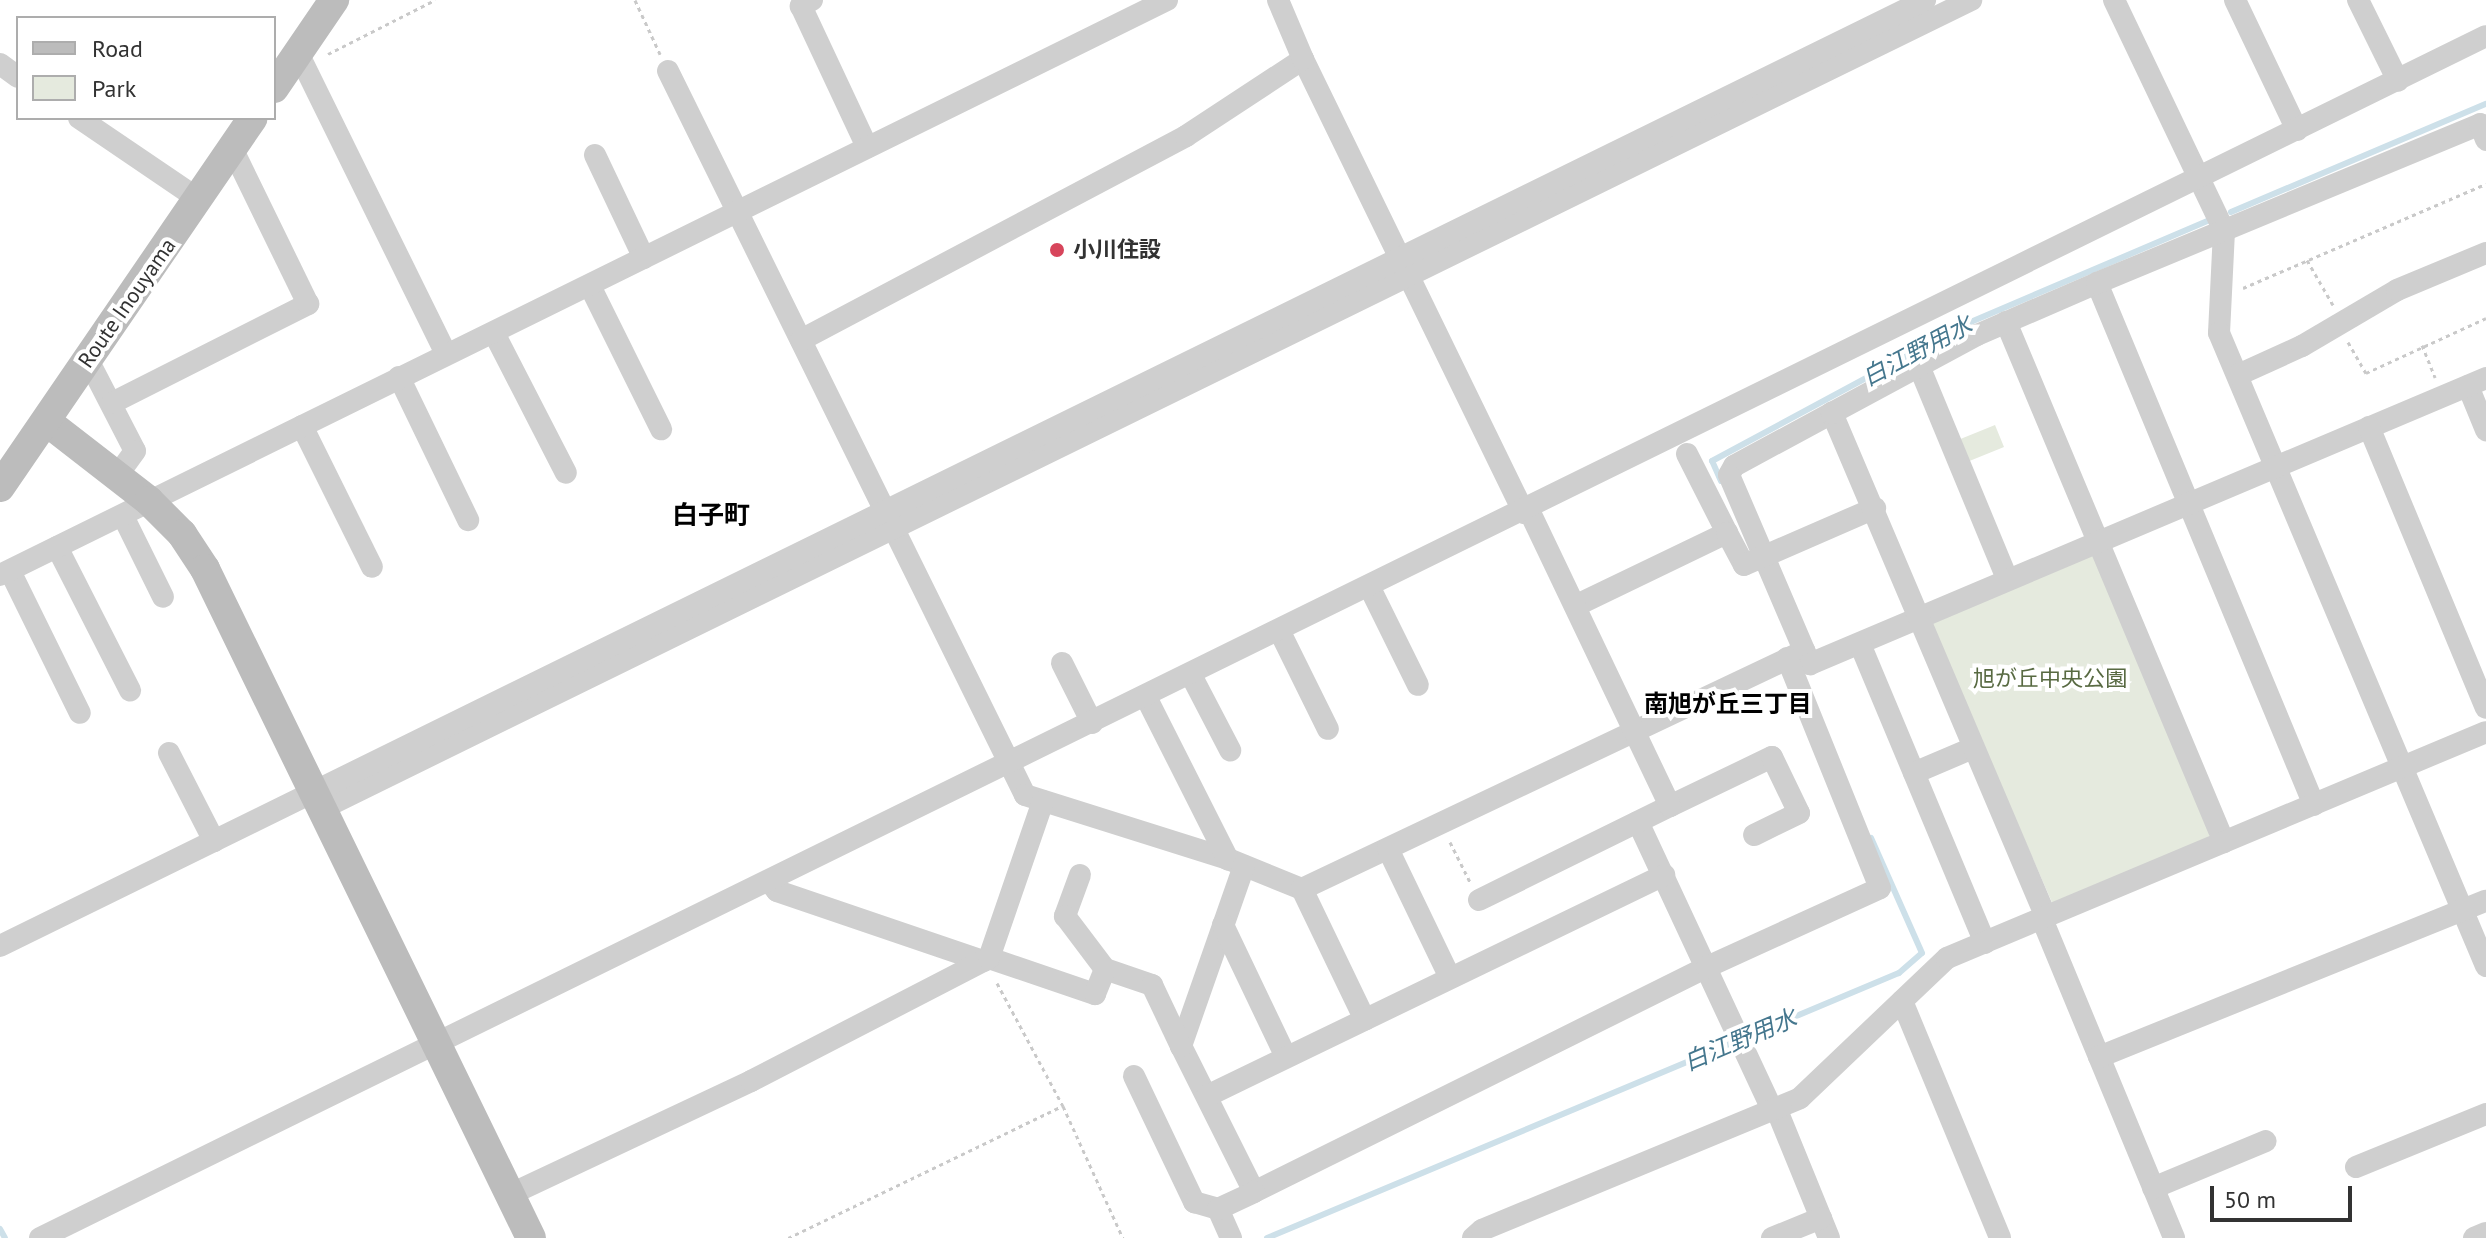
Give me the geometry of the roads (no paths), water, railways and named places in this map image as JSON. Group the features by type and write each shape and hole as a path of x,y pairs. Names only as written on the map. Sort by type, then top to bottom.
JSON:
{"street":[{"path":"276,86 301,60 334,0"},
{"path":"812,0 801,6 867,147"},
{"path":"80,713 5,573 1167,0"},
{"path":"1278,0 1303,59 1575,606 1670,806"},
{"path":"0,946 214,841 316,799 888,520 1406,264 1925,0"},
{"path":"1406,264 1971,0"},
{"path":"2114,0 2201,175 2224,231 2219,333 2486,966"},
{"path":"2235,0 2297,130"},
{"path":"2358,0 2398,81"},
{"path":"40,1238 1526,512 2486,36"},
{"path":"801,340 1186,136 1303,59"},
{"path":"301,60 446,354"},
{"path":"668,71 1025,795 1236,863 1302,889 1365,1020"},
{"path":"82,120 198,199"},
{"name":"Route Inouyama","path":"0,487 252,120"},
{"path":"1134,1076 1194,1202 1218,1209 1707,967 1880,888 1795,655 1754,560 1729,475 1734,466 2006,322 2480,124 2486,140"},
{"path":"112,403 308,304 232,148"},
{"path":"595,155 644,258"},
{"path":"2238,375 2397,290 2486,253"},
{"path":"2097,283 2314,805"},
{"path":"590,286 661,429"},
{"path":"2006,322 2224,842"},
{"path":"494,333 566,473"},
{"path":"88,360 135,451 118,474"},
{"path":"1919,366 2007,578"},
{"path":"399,377 468,520"},
{"path":"1795,655 1810,664 1860,644 2007,578 2477,382 2486,430"},
{"path":"1832,413 1920,615 2174,1238"},
{"path":"46,421 149,501 182,534 205,569 531,1238"},
{"path":"302,426 372,567"},
{"path":"2369,427 2486,708"},
{"path":"1687,454 1727,533 1754,560"},
{"path":"1754,560 1875,508"},
{"path":"123,516 163,597"},
{"path":"1575,606 1727,533"},
{"path":"57,547 130,690"},
{"path":"1370,588 1418,685"},
{"path":"1280,632 1328,729"},
{"path":"1860,644 1985,943"},
{"path":"1302,889 1795,655"},
{"path":"1062,663 1092,723"},
{"path":"1191,675 1230,750"},
{"path":"1146,697 1236,863 1223,925 1181,1046"},
{"path":"1473,1238 1482,1230 1800,1098 1947,958 2486,732"},
{"path":"1914,773 1973,748"},
{"path":"169,753 214,841"},
{"path":"1479,900 1772,757 1799,813 1754,835"},
{"path":"509,1195 751,1081 986,959 1043,801"},
{"path":"1638,822 1774,1108 1825,1228 1772,1238"},
{"path":"1388,849 1450,978"},
{"path":"1080,875 1065,916 1105,969 1152,985 1254,1192"},
{"path":"1207,1096 1664,875"},
{"path":"770,882 777,891 1095,994 1105,969"},
{"path":"2099,1057 2486,901"},
{"path":"1223,925 1286,1057"},
{"path":"1902,1001 2000,1238"},
{"path":"2356,1167 2486,1114"},
{"path":"2153,1188 2266,1141"},
{"path":"1218,1209 1231,1238"},
{"path":"2474,1238 2486,1233"}],"waterway":[{"name":"白江野用水","path":"2231,212 2486,104"},
{"name":"白江野用水","path":"1721,481 1712,461 1966,324 2208,221"},
{"name":"白江野用水","path":"1267,1238 1899,973 1922,953 1871,838"},
{"path":"0,1229 5,1238"}],"place":[{"name":"小川住設","path":"1057,250"}],"district":[{"name":"白子町","path":"711,515"},
{"name":"南旭が丘三丁目","path":"1728,704"}],"park label":[{"name":"旭が丘中央公園","path":"2050,679"}]}
